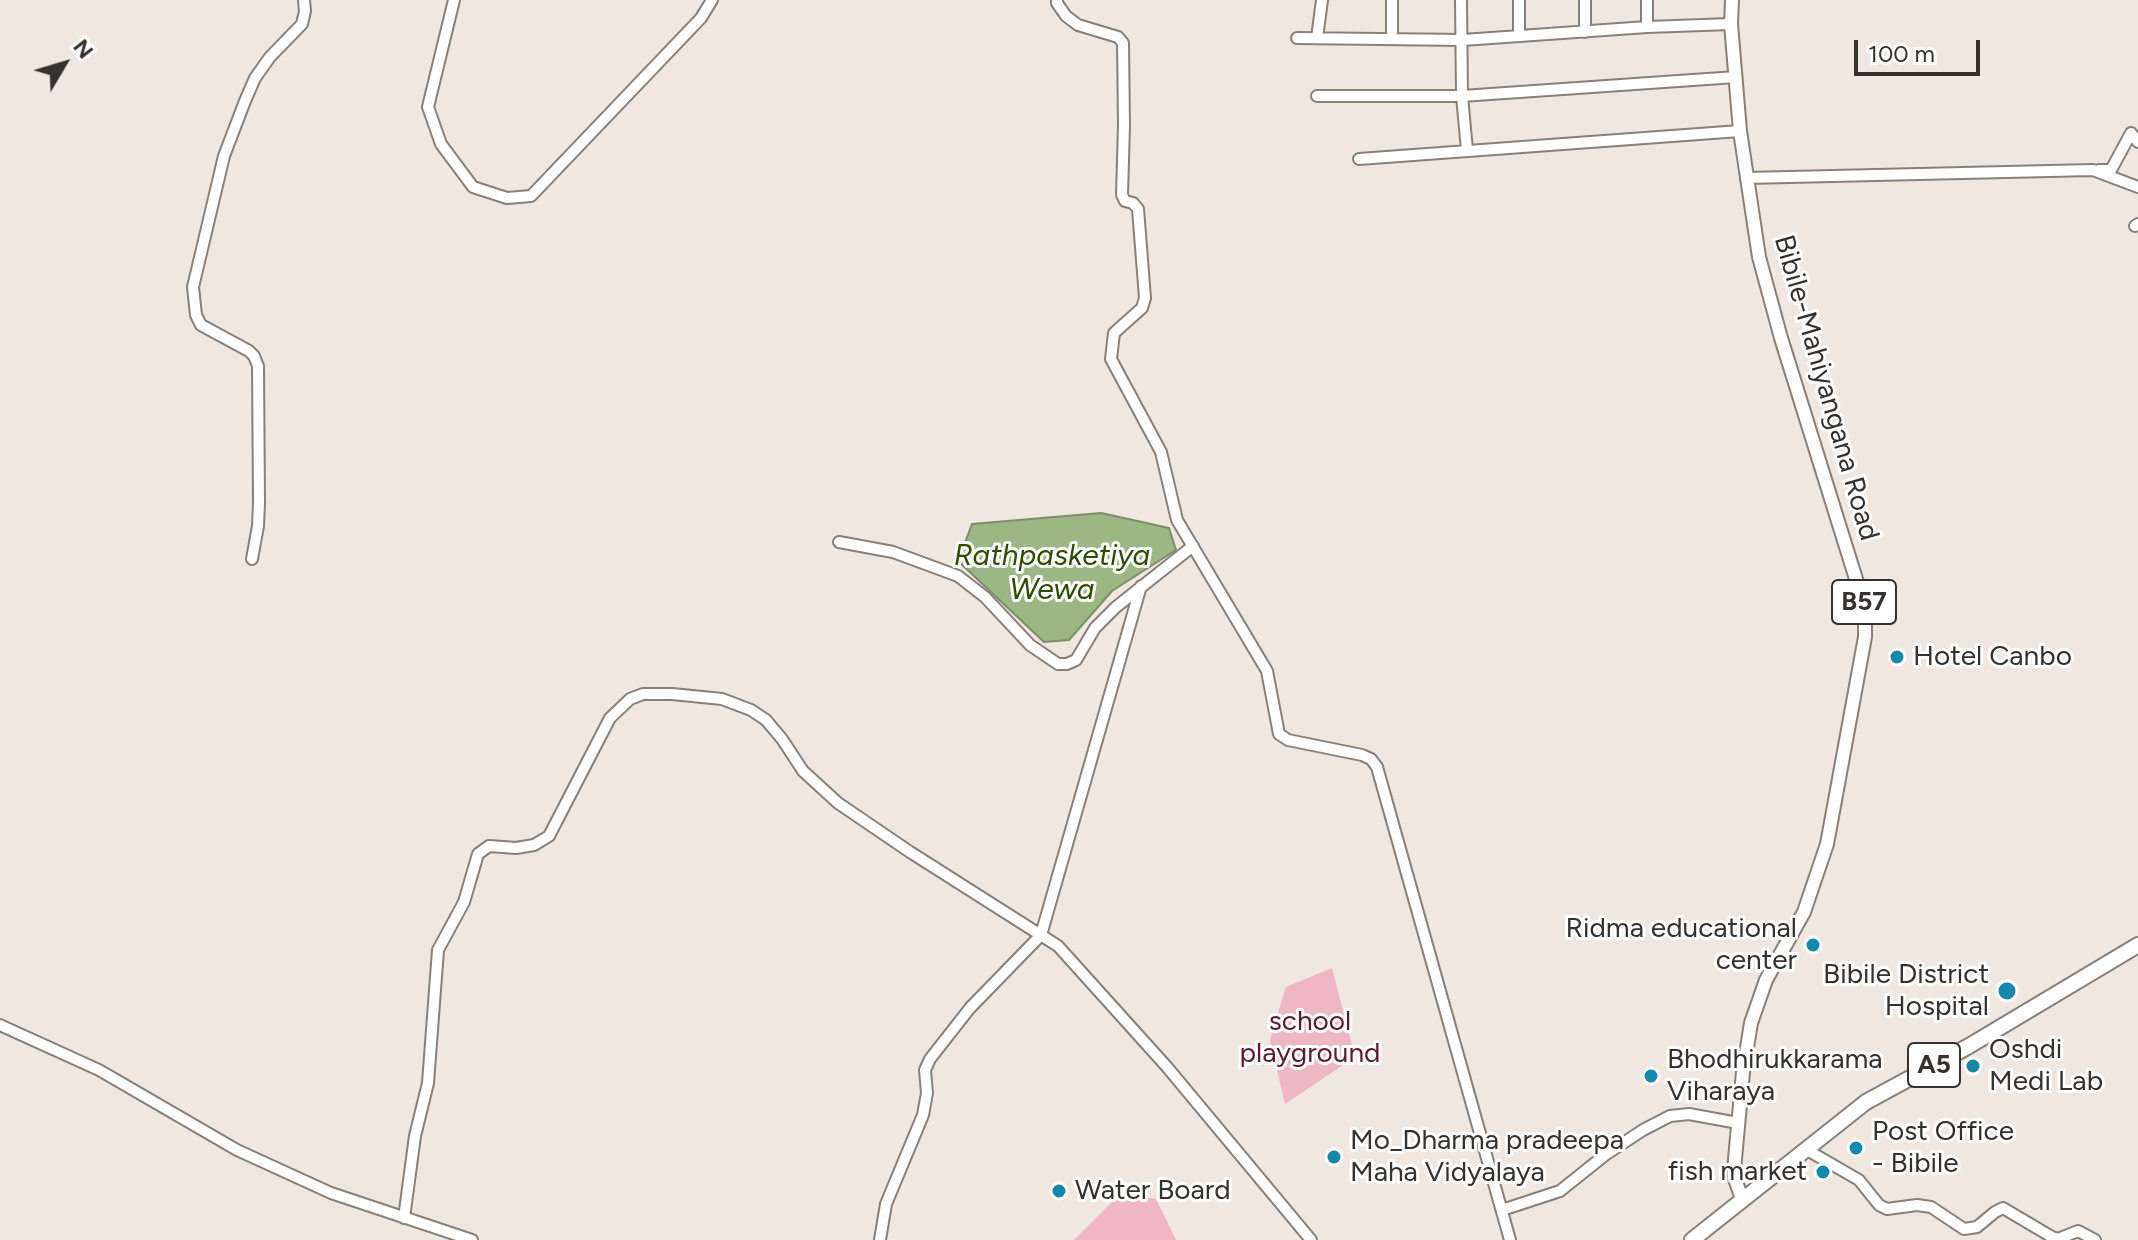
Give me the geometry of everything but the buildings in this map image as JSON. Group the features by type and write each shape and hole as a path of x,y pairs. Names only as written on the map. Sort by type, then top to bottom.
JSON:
{"highway":[{"name":"A5","path":"1692,1240 1866,1102 1969,1046 2138,945"}],"main road":[{"name":"Bibile-Mahiyangana Road","path":"1732,0 1731,24 1740,131 1759,257 1865,608 1865,637 1827,844 1804,912 1766,980 1756,1005 1746,1048 1734,1176 1742,1199"}],"street":[{"path":"252,559 259,503 258,366 249,351 201,325 196,315 193,287 224,156 245,101 255,78 270,57 302,24 304,0"},
{"path":"454,0 428,107 441,144 473,187 507,198 531,196 701,18 712,0"},
{"path":"1057,0 1066,16 1078,25 1118,37 1123,43 1122,195 1125,201 1133,203 1138,209 1145,298 1142,308 1114,333 1111,359 1114,369 1161,452 1177,520 1267,671 1279,734 1288,740 1362,755 1371,759 1377,767 1510,1240"},
{"path":"1317,38 1322,0"},
{"path":"1392,0 1392,39"},
{"path":"1461,0 1462,96 1467,150"},
{"path":"1519,0 1519,36"},
{"path":"1585,0 1585,32"},
{"path":"1647,0 1647,27"},
{"path":"1297,38 1463,40 1731,24"},
{"path":"1317,96 1462,96 1736,77"},
{"path":"1359,159 1740,131"},
{"path":"1746,178 2111,170 2131,133 2138,142"},
{"path":"2093,170 2137,185"},
{"path":"839,542 893,552 958,576 985,597 1030,645 1058,664 1076,660 1095,628 1116,607 1193,546"},
{"path":"880,1240 886,1204 923,1115 927,1093 925,1070 930,1059 970,1008 1041,933 1141,586"},
{"path":"404,1218 415,1136 428,1083 438,950 464,902 478,854 489,846 516,848 534,845 549,836 610,718 630,699 643,694 672,694 722,699 751,710 766,720 803,771 838,803 1058,946 1167,1067 1311,1240"},
{"path":"0,1025 99,1070 237,1150 331,1193 472,1240"},
{"path":"1502,1210 1560,1191 1605,1155 1670,1116 1689,1114 1738,1123"},
{"path":"1807,1150 1859,1180 1879,1205 1887,1209 1917,1205 1931,1207 1964,1229 1977,1227 2003,1208 2052,1237 2058,1239 2078,1231 2095,1240"}],"green space":[{"name":"school playground","path":"1332,968 1355,1057 1285,1104 1270,1040 1286,987"},
{"path":"1122,1192 1156,1199 1176,1240 1074,1240"}],"water":[{"name":"Rathpasketiya Wewa","path":"1101,513 1169,528 1176,550 1112,591 1069,640 1044,642 958,561 972,524"}],"place":[{"name":"Hotel Canbo","path":"1897,657"},
{"name":"Ridma educational center","path":"1813,945"},
{"name":"Bibile District Hospital","path":"2007,991"},
{"name":"Oshdi Medi Lab","path":"1973,1066"},
{"name":"Bhodhirukkarama Viharaya","path":"1651,1076"},
{"name":"Post Office - Bibile","path":"1856,1148"},
{"name":"Mo_Dharma pradeepa Maha Vidyalaya","path":"1334,1157"},
{"name":"fish market","path":"1823,1172"},
{"name":"Water Board","path":"1059,1191"}]}
